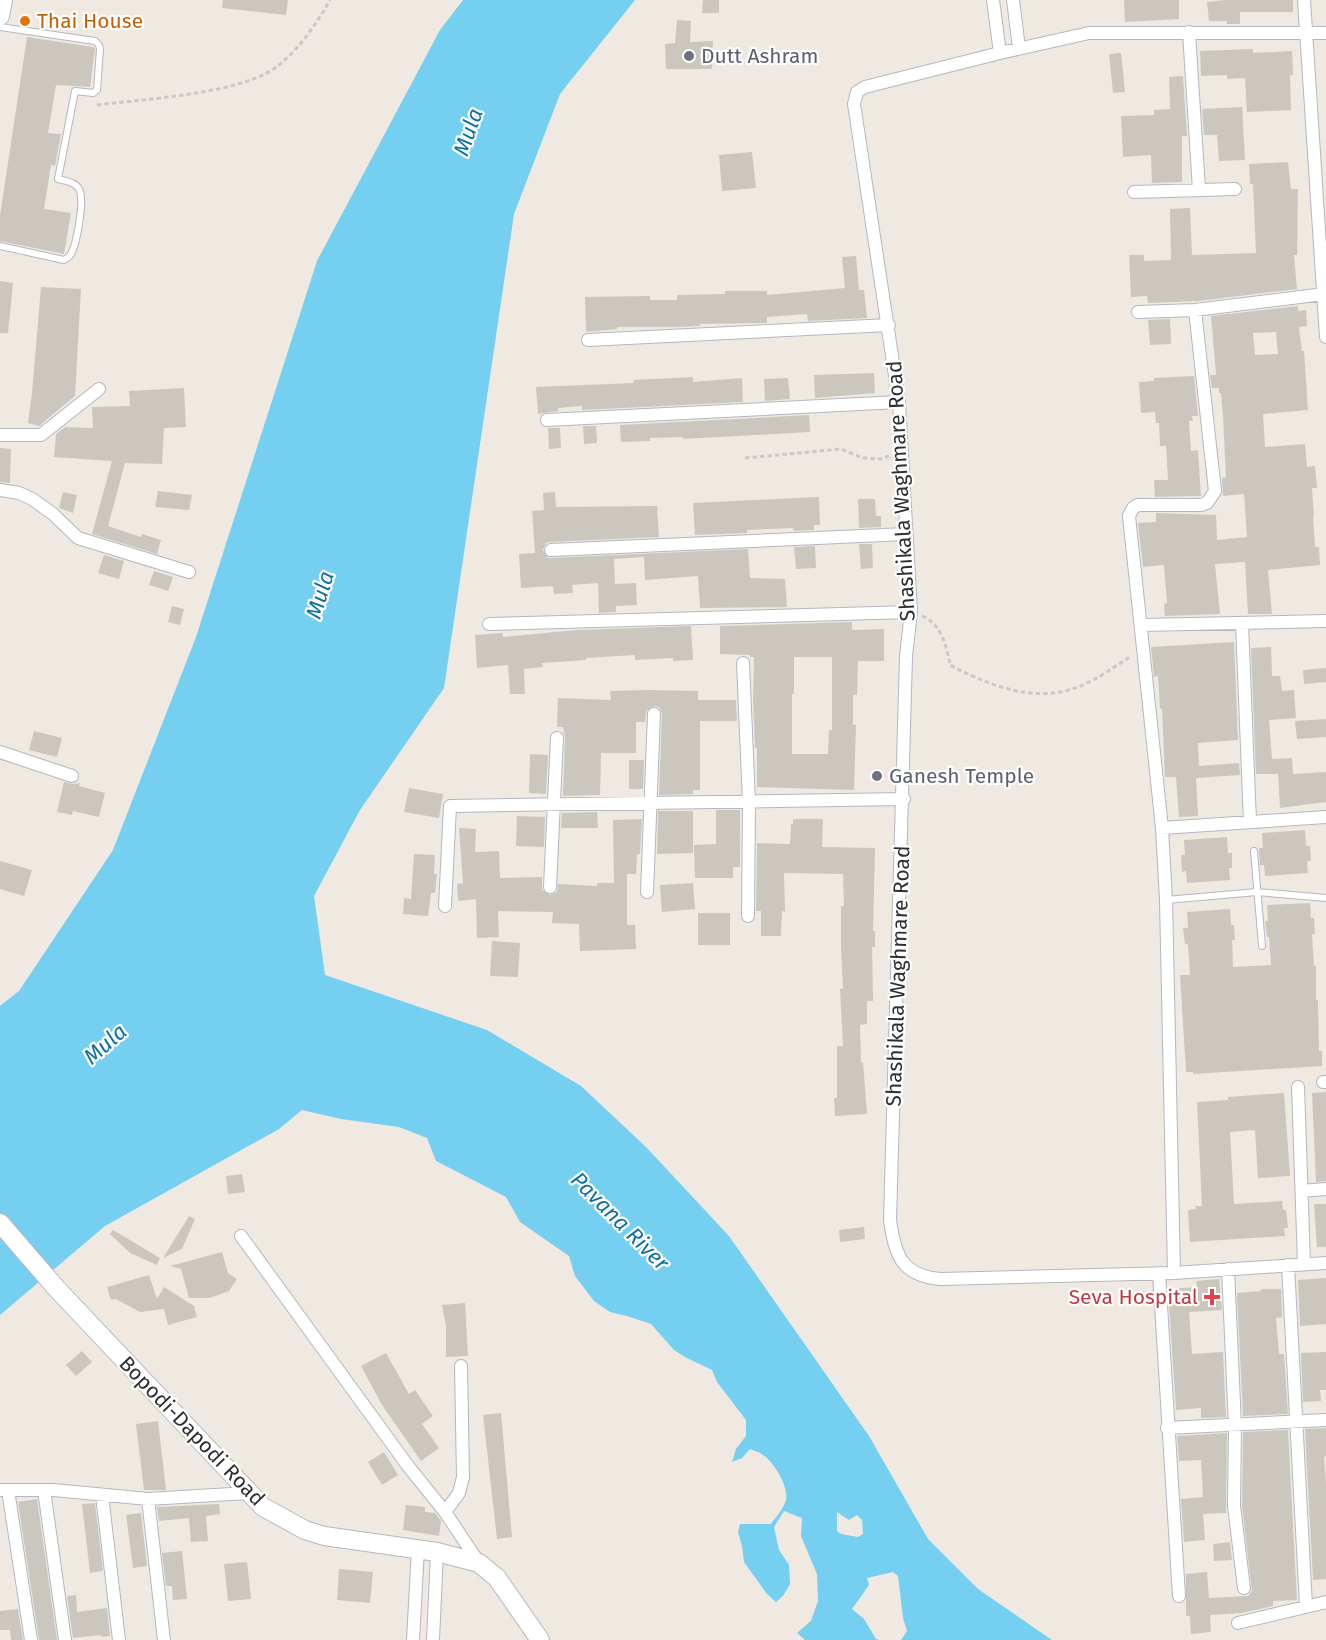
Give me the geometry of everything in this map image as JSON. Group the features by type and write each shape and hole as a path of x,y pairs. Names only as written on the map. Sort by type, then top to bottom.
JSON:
{"street":[{"path":"0,16 3,0"},
{"path":"993,0 1000,52"},
{"path":"1013,0 1019,48"},
{"path":"1304,0 1326,337"},
{"path":"1190,32 1199,190"},
{"name":"Shashikala Waghmare Road","path":"1326,33 1089,33 1000,52 865,87 857,92 854,104 899,402 911,612 906,656 904,799 890,1220 894,1245 902,1261 923,1278 941,1279 1174,1273 1326,1263"},
{"path":"1134,192 1235,189"},
{"path":"1138,312 1195,310 1324,294"},
{"path":"1174,1273 1166,900 1162,828 1130,512 1138,505 1201,505 1207,503 1215,491 1195,310"},
{"path":"588,340 889,325"},
{"path":"0,435 41,435 99,389"},
{"path":"548,420 899,402"},
{"path":"0,490 32,499 53,514 78,538 189,572"},
{"path":"551,550 906,534"},
{"path":"489,624 911,612"},
{"path":"1142,625 1326,621"},
{"path":"1242,624 1250,822"},
{"path":"743,663 749,801 748,916"},
{"path":"647,892 654,714"},
{"path":"550,887 557,738"},
{"path":"0,752 72,776"},
{"path":"445,906 450,806 904,799"},
{"path":"1162,828 1326,817"},
{"path":"1298,1087 1304,1264"},
{"path":"1302,1191 1326,1189"},
{"name":"Bopodi-Dapodi Road","path":"0,1222 57,1289 263,1507 305,1530 324,1536 436,1552 479,1563 497,1578 540,1640"},
{"path":"241,1236 408,1466 445,1512 479,1563"},
{"path":"1288,1265 1306,1606"},
{"path":"1228,1269 1235,1426 1234,1506 1244,1588"},
{"path":"1159,1273 1179,1596"},
{"path":"445,1512 459,1493 463,1477 461,1366"},
{"path":"1167,1428 1326,1420"},
{"path":"31,1640 4,1490 44,1490 148,1499 248,1493"},
{"path":"44,1490 65,1640"},
{"path":"102,1496 119,1640"},
{"path":"148,1499 164,1640"},
{"path":"413,1640 418,1549"},
{"path":"433,1640 436,1552"},
{"path":"1238,1623 1326,1602"}],"lane":[{"path":"0,27 95,41 100,49 97,90 93,93 75,91 58,180 78,186 81,194 81,212 72,253 64,260 0,246"},
{"path":"1254,851 1262,945"},
{"path":"1166,900 1257,892 1326,898"}],"path":[{"path":"97,105 209,91 253,80 279,66 317,23 330,0"},
{"path":"745,458 841,449 863,458 881,459 902,446"},
{"path":"911,612 927,618 936,627 946,644 950,665 970,675 1034,695 1057,693 1079,687 1144,648"}],"water":[{"path":"463,0 635,0 560,94 514,214 444,688 360,810 314,896 325,975 487,1030 581,1086 646,1147 729,1236 869,1436 928,1539 978,1589 1052,1640 901,1640 907,1631 903,1618 898,1576 893,1572 867,1578 869,1585 852,1609 864,1619 876,1639 880,1640 805,1640 797,1633 811,1621 818,1601 817,1574 801,1536 802,1518 784,1511 774,1527 779,1550 789,1565 790,1584 783,1596 776,1602 767,1594 744,1562 738,1532 740,1524 771,1524 785,1503 785,1488 776,1469 760,1453 750,1449 742,1458 732,1462 736,1449 746,1436 746,1420 717,1382 712,1370 674,1350 651,1324 610,1312 594,1301 575,1276 569,1256 520,1222 506,1197 436,1161 427,1138 399,1127 341,1119 302,1110 279,1129 105,1226 0,1315 0,1006 19,991 113,850 196,637 317,261 440,30","holes":["837,1512 849,1520 857,1515 862,1520 863,1534 858,1537 837,1531"]}],"building":[{"path":"223,0 288,0 286,15 222,8"},
{"path":"703,0 719,0 719,13 702,13"},
{"path":"1124,0 1179,0 1179,19 1125,22"},
{"path":"1293,0 1293,12 1240,12 1240,24 1209,21 1207,2"},
{"name":"Dutt Ashram","path":"677,20 691,21 690,42 713,41 712,69 666,69 665,44 675,43"},
{"path":"27,37 95,49 90,87 56,85 48,133 61,134 55,166 51,165 44,209 71,213 64,254 0,241 0,216"},
{"path":"1253,49 1253,53 1292,51 1291,110 1247,112 1245,78 1227,79 1227,75 1201,76 1200,51"},
{"path":"1121,53 1125,92 1113,93 1109,54"},
{"path":"1183,76 1187,136 1182,136 1182,182 1152,183 1151,155 1123,157 1121,116 1154,115 1154,110 1170,109 1169,77"},
{"path":"1242,107 1245,160 1219,161 1217,135 1204,135 1202,109"},
{"path":"752,152 756,188 722,191 719,155"},
{"path":"1288,162 1291,189 1298,189 1297,255 1294,255 1297,289 1198,301 1148,303 1147,296 1131,297 1129,255 1144,255 1144,261 1171,260 1170,209 1190,208 1192,255 1256,253 1253,184 1250,184 1249,164"},
{"path":"856,256 859,290 864,290 867,318 808,321 807,314 767,317 767,323 617,327 617,329 586,332 585,297 650,296 650,300 677,300 677,295 725,294 725,291 767,291 767,295 845,288 842,257"},
{"path":"0,281 13,283 8,333 0,333"},
{"path":"41,287 81,289 75,396 39,426 28,423"},
{"path":"1298,306 1298,311 1306,310 1307,326 1299,327 1302,351 1304,351 1308,410 1263,414 1265,447 1305,444 1307,467 1315,466 1317,488 1312,488 1313,516 1315,547 1319,547 1320,565 1268,570 1272,614 1248,614 1245,562 1215,564 1220,614 1165,616 1164,604 1167,603 1164,565 1143,567 1138,523 1156,522 1156,513 1216,515 1217,540 1247,537 1244,494 1223,496 1222,478 1226,477 1223,417 1221,393 1219,393 1219,388 1212,388 1210,375 1216,375 1211,316","holes":["1276,332 1278,354 1255,355 1253,333"]},
{"path":"1170,319 1171,344 1150,345 1148,320"},
{"path":"874,373 875,393 815,398 814,375"},
{"path":"1194,376 1198,416 1192,416 1193,421 1189,421 1191,451 1198,450 1201,496 1155,497 1154,480 1168,480 1166,446 1160,446 1159,423 1156,423 1155,412 1141,413 1139,382 1154,381 1154,378"},
{"path":"693,377 693,382 742,378 743,402 582,410 582,406 558,408 558,411 538,414 536,387 634,383 633,380"},
{"path":"788,378 790,399 765,401 764,379"},
{"path":"184,388 186,427 164,428 162,464 125,463 108,526 141,537 142,534 161,540 157,554 92,534 112,461 54,457 56,434 65,427 93,428 92,407 130,406 129,391"},
{"path":"809,415 810,432 683,439 683,437 650,438 650,441 621,442 620,425"},
{"path":"583,426 596,426 597,443 584,444"},
{"path":"548,428 560,428 561,448 549,449"},
{"path":"0,448 11,449 10,483 0,482"},
{"path":"158,491 192,495 189,510 155,507"},
{"path":"63,492 77,495 73,513 59,508"},
{"path":"555,492 556,507 657,506 659,537 550,542 546,543 543,550 548,558 748,549 750,578 785,579 787,607 700,608 698,576 645,580 644,557 614,559 615,584 636,583 637,605 616,606 616,612 599,613 598,583 572,585 573,593 554,594 553,586 521,588 519,554 535,553 532,511 544,510 543,493"},
{"path":"819,497 820,525 814,525 814,530 794,531 793,528 695,535 693,503"},
{"path":"858,499 875,499 876,516 881,516 881,527 859,528"},
{"path":"859,544 872,544 873,568 861,569"},
{"path":"815,546 816,568 796,569 794,547"},
{"path":"104,555 124,561 119,579 98,573"},
{"path":"154,571 173,577 168,591 149,585"},
{"path":"172,606 184,609 180,625 168,622"},
{"path":"852,622 852,630 884,629 884,661 858,661 857,695 853,695 853,725 856,725 854,790 757,787 753,700 754,657 720,654 720,626","holes":["794,657 832,657 832,730 829,730 828,754 792,754"]},
{"path":"691,626 693,660 673,661 673,658 635,660 635,655 542,663 543,667 524,669 525,694 510,694 508,665 477,668 475,635 503,633 503,637 577,630"},
{"path":"1234,642 1238,740 1198,743 1199,766 1239,763 1240,775 1196,778 1198,816 1179,817 1176,777 1165,777 1162,708 1160,709 1158,676 1154,677 1151,647"},
{"path":"1271,647 1272,676 1280,676 1282,691 1294,690 1296,718 1269,720 1272,759 1292,758 1293,774 1326,772 1326,802 1280,808 1278,774 1256,774 1251,648"},
{"path":"1326,668 1326,682 1304,684 1303,670"},
{"path":"610,691 698,691 698,700 736,700 737,721 700,721 700,790 693,790 693,794 659,795 662,714 659,707 654,706 647,710 645,722 636,722 636,753 601,753 600,795 563,796 565,738 563,727 557,727 558,698 611,700"},
{"path":"1326,719 1326,737 1297,739 1295,721"},
{"path":"34,731 62,738 57,757 29,750"},
{"path":"530,754 548,755 546,794 529,793"},
{"path":"629,760 644,760 643,789 629,789"},
{"path":"64,782 80,783 79,786 105,793 99,817 73,811 72,815 57,812"},
{"path":"409,788 443,794 439,818 404,812"},
{"path":"716,810 740,810 740,867 733,867 733,878 695,878 694,845 716,844"},
{"path":"658,811 693,811 693,853 657,854"},
{"path":"597,812 598,828 561,828 562,813"},
{"path":"517,816 545,817 544,847 516,846"},
{"path":"642,819 640,854 637,854 636,874 627,874 627,925 635,925 636,949 580,951 579,924 552,923 553,912 498,911 499,937 477,938 476,899 458,901 457,884 463,883 459,828 476,829 475,852 499,851 500,878 542,877 542,890 550,895 557,892 558,884 597,886 597,883 614,883 613,820"},
{"path":"793,819 823,819 822,847 875,848 873,1001 867,1001 867,1024 860,1025 861,1063 863,1062 867,1114 835,1116 837,1046 843,1046 840,989 843,989 841,906 844,906 843,874 784,873 785,912 782,911 781,936 761,936 761,911 756,911 757,843 790,844"},
{"path":"1305,830 1306,846 1310,846 1311,861 1307,861 1308,873 1265,876 1264,865 1260,865 1259,848 1263,848 1262,833"},
{"path":"1227,837 1228,853 1232,853 1232,868 1229,868 1230,880 1187,883 1186,871 1182,872 1181,855 1185,855 1184,840"},
{"path":"414,854 435,855 434,874 437,874 435,893 431,893 428,916 403,914 404,898 411,899"},
{"path":"0,861 32,870 24,896 0,889"},
{"path":"693,883 695,909 662,912 660,885"},
{"path":"1310,903 1311,918 1314,918 1315,934 1312,934 1314,966 1316,966 1319,1051 1322,1051 1322,1066 1193,1074 1193,1072 1186,1072 1180,975 1190,975 1188,944 1185,944 1183,928 1188,928 1187,912 1230,909 1235,940 1232,940 1233,967 1271,965 1269,937 1267,937 1265,921 1268,921 1267,905"},
{"path":"698,913 730,913 730,945 698,945"},
{"path":"492,941 520,943 518,977 490,976"},
{"path":"1326,1092 1326,1181 1316,1182 1312,1093"},
{"path":"1284,1093 1290,1176 1258,1178 1255,1130 1230,1132 1234,1204 1282,1201 1283,1210 1286,1209 1288,1228 1284,1228 1285,1236 1190,1242 1188,1210 1196,1209 1195,1206 1202,1206 1197,1102"},
{"path":"242,1174 245,1192 228,1194 226,1176"},
{"path":"1314,1204 1326,1204 1326,1247 1317,1247"},
{"path":"189,1216 195,1219 182,1249 163,1258"},
{"path":"864,1227 865,1239 840,1242 839,1230"},
{"path":"113,1230 160,1258 157,1265 130,1253 110,1234"},
{"path":"222,1252 228,1273 237,1279 229,1291 210,1298 189,1298 181,1269 170,1266"},
{"path":"149,1275 157,1299 164,1287 194,1306 197,1317 168,1325 164,1309 140,1312 116,1299 111,1300 107,1287"},
{"path":"1326,1278 1326,1324 1300,1326 1298,1280"},
{"path":"1219,1279 1222,1310 1189,1312 1192,1354 1223,1352 1226,1417 1201,1418 1201,1408 1176,1410 1168,1289 1197,1287 1196,1281"},
{"path":"1261,1289 1281,1289 1282,1317 1276,1318 1279,1354 1284,1354 1288,1414 1243,1416 1237,1293 1261,1291"},
{"path":"465,1303 468,1356 446,1357 446,1326 442,1305"},
{"path":"82,1351 92,1362 76,1376 66,1365"},
{"path":"1326,1352 1326,1390 1320,1390 1321,1401 1303,1402 1301,1353"},
{"path":"386,1353 409,1394 415,1390 433,1416 422,1424 439,1448 421,1461 382,1405 361,1366"},
{"path":"501,1413 512,1537 497,1539 483,1415"},
{"path":"158,1421 166,1490 144,1490 136,1424"},
{"path":"1326,1428 1326,1456 1324,1457 1326,1579 1313,1580 1305,1429"},
{"path":"1288,1430 1297,1600 1273,1601 1273,1606 1241,1613 1210,1615 1211,1632 1191,1634 1190,1616 1186,1616 1186,1574 1207,1572 1209,1598 1248,1596 1252,1591 1242,1506 1243,1432"},
{"path":"1227,1433 1226,1513 1203,1514 1205,1540 1184,1542 1181,1499 1203,1497 1201,1460 1179,1461 1177,1436"},
{"path":"384,1452 398,1475 382,1485 368,1462"},
{"path":"37,1499 57,1640 39,1640 18,1502"},
{"path":"95,1503 103,1571 90,1573 82,1504"},
{"path":"219,1504 220,1514 206,1516 208,1541 191,1542 189,1518 159,1521 157,1507"},
{"path":"406,1505 425,1507 425,1512 435,1513 441,1521 439,1536 403,1530"},
{"path":"141,1513 147,1566 133,1568 126,1515"},
{"path":"1230,1542 1232,1560 1214,1561 1213,1544"},
{"path":"182,1551 187,1599 173,1600 172,1586 166,1586 162,1553"},
{"path":"247,1562 251,1599 228,1601 224,1564"},
{"path":"339,1569 373,1572 370,1603 337,1600"},
{"path":"76,1595 77,1612 107,1608 110,1636 73,1638 67,1596"},
{"path":"18,1609 23,1640 11,1640 10,1630 0,1630 0,1611"}],"place":[{"name":"Thai House","path":"25,21"},
{"name":"Dutt Ashram","path":"689,56"},
{"name":"Ganesh Temple","path":"877,776"},
{"name":"Seva Hospital","path":"1212,1297"}],"water label":[{"name":"Mula","path":"468,132"},
{"name":"Mula","path":"320,595"},
{"name":"Mula","path":"105,1044"},
{"name":"Pavana River","path":"620,1221"}]}
